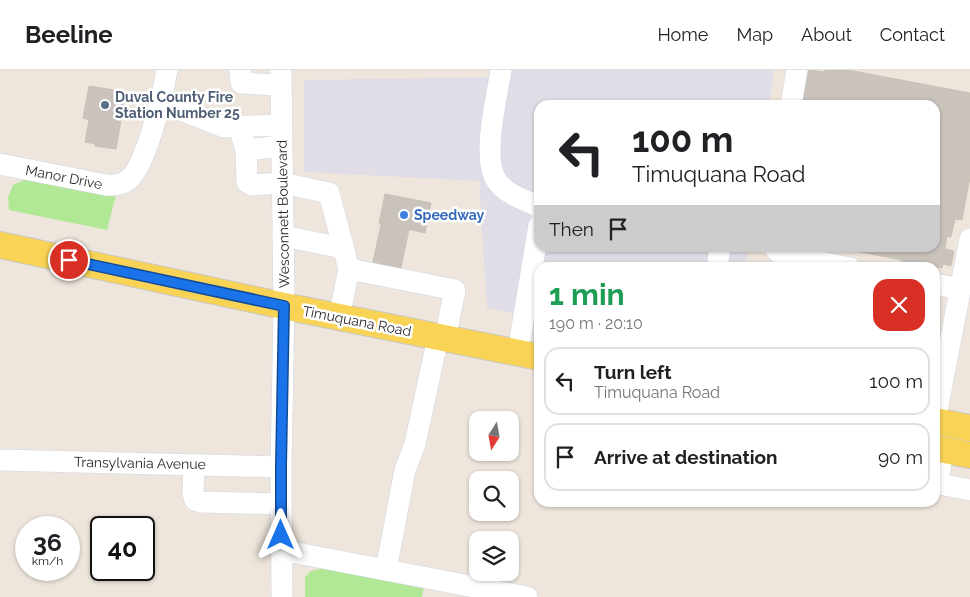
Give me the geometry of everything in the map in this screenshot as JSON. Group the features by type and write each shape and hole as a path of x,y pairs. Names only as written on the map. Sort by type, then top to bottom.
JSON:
{"main road":[{"name":"Timuquana Road","path":"0,245 284,306 528,354"},
{"path":"940,422 970,428"},
{"path":"940,448 970,455"}],"street":[{"name":"Manor Drive","path":"0,165 106,185 117,186 129,180 136,170 155,123 166,70"},
{"path":"240,70 241,82 281,78"},
{"path":"501,70 489,148 490,164 496,181 511,194 534,208"},
{"path":"792,100 797,70"},
{"name":"Wesconnett Boulevard","path":"281,78 284,306 281,466 282,597"},
{"path":"160,102 224,127 281,125"},
{"path":"240,126 246,150 247,182 252,184 282,183 328,193 349,269 339,317"},
{"path":"246,150 281,146"},
{"path":"283,236 343,248"},
{"path":"940,395 970,239"},
{"path":"778,252 780,254 820,262"},
{"path":"349,269 455,290 415,444 405,470 386,570"},
{"path":"528,354 534,285"},
{"path":"940,285 960,289"},
{"name":"Transylvania Avenue","path":"0,460 281,466"},
{"path":"194,464 193,494 195,500 201,502 281,504"},
{"path":"940,484 970,490"},
{"path":"281,550 528,597"}],"shaded area":[{"path":"493,70 774,70 770,100 534,100 534,252 747,252 746,262 534,262 534,317 487,308 479,181 304,172 304,80 492,77"}],"green space":[{"path":"26,179 116,195 107,230 9,210 8,197 13,185"},
{"path":"324,568 424,586 422,597 305,597 305,577 311,571"}],"building":[{"path":"807,70 825,72 825,70 848,70 970,93 970,177 962,220 955,219 951,237 947,236 945,249 954,251 951,266 943,264 942,268 940,268 940,262 901,262 902,260 860,252 940,252 940,100 802,100"},
{"name":"Duval County Fire Station Number 25","path":"89,86 126,92 116,149 95,146 95,144 85,142 89,120 83,118"},
{"path":"385,194 431,203 425,233 379,223"},
{"path":"383,215 411,220 399,277 371,271"}],"place":[{"name":"Duval County Fire Station Number 25","path":"105,105"},
{"name":"Speedway","path":"404,215"}],"route":[{"path":"69,260 284,306 281,535"}]}
